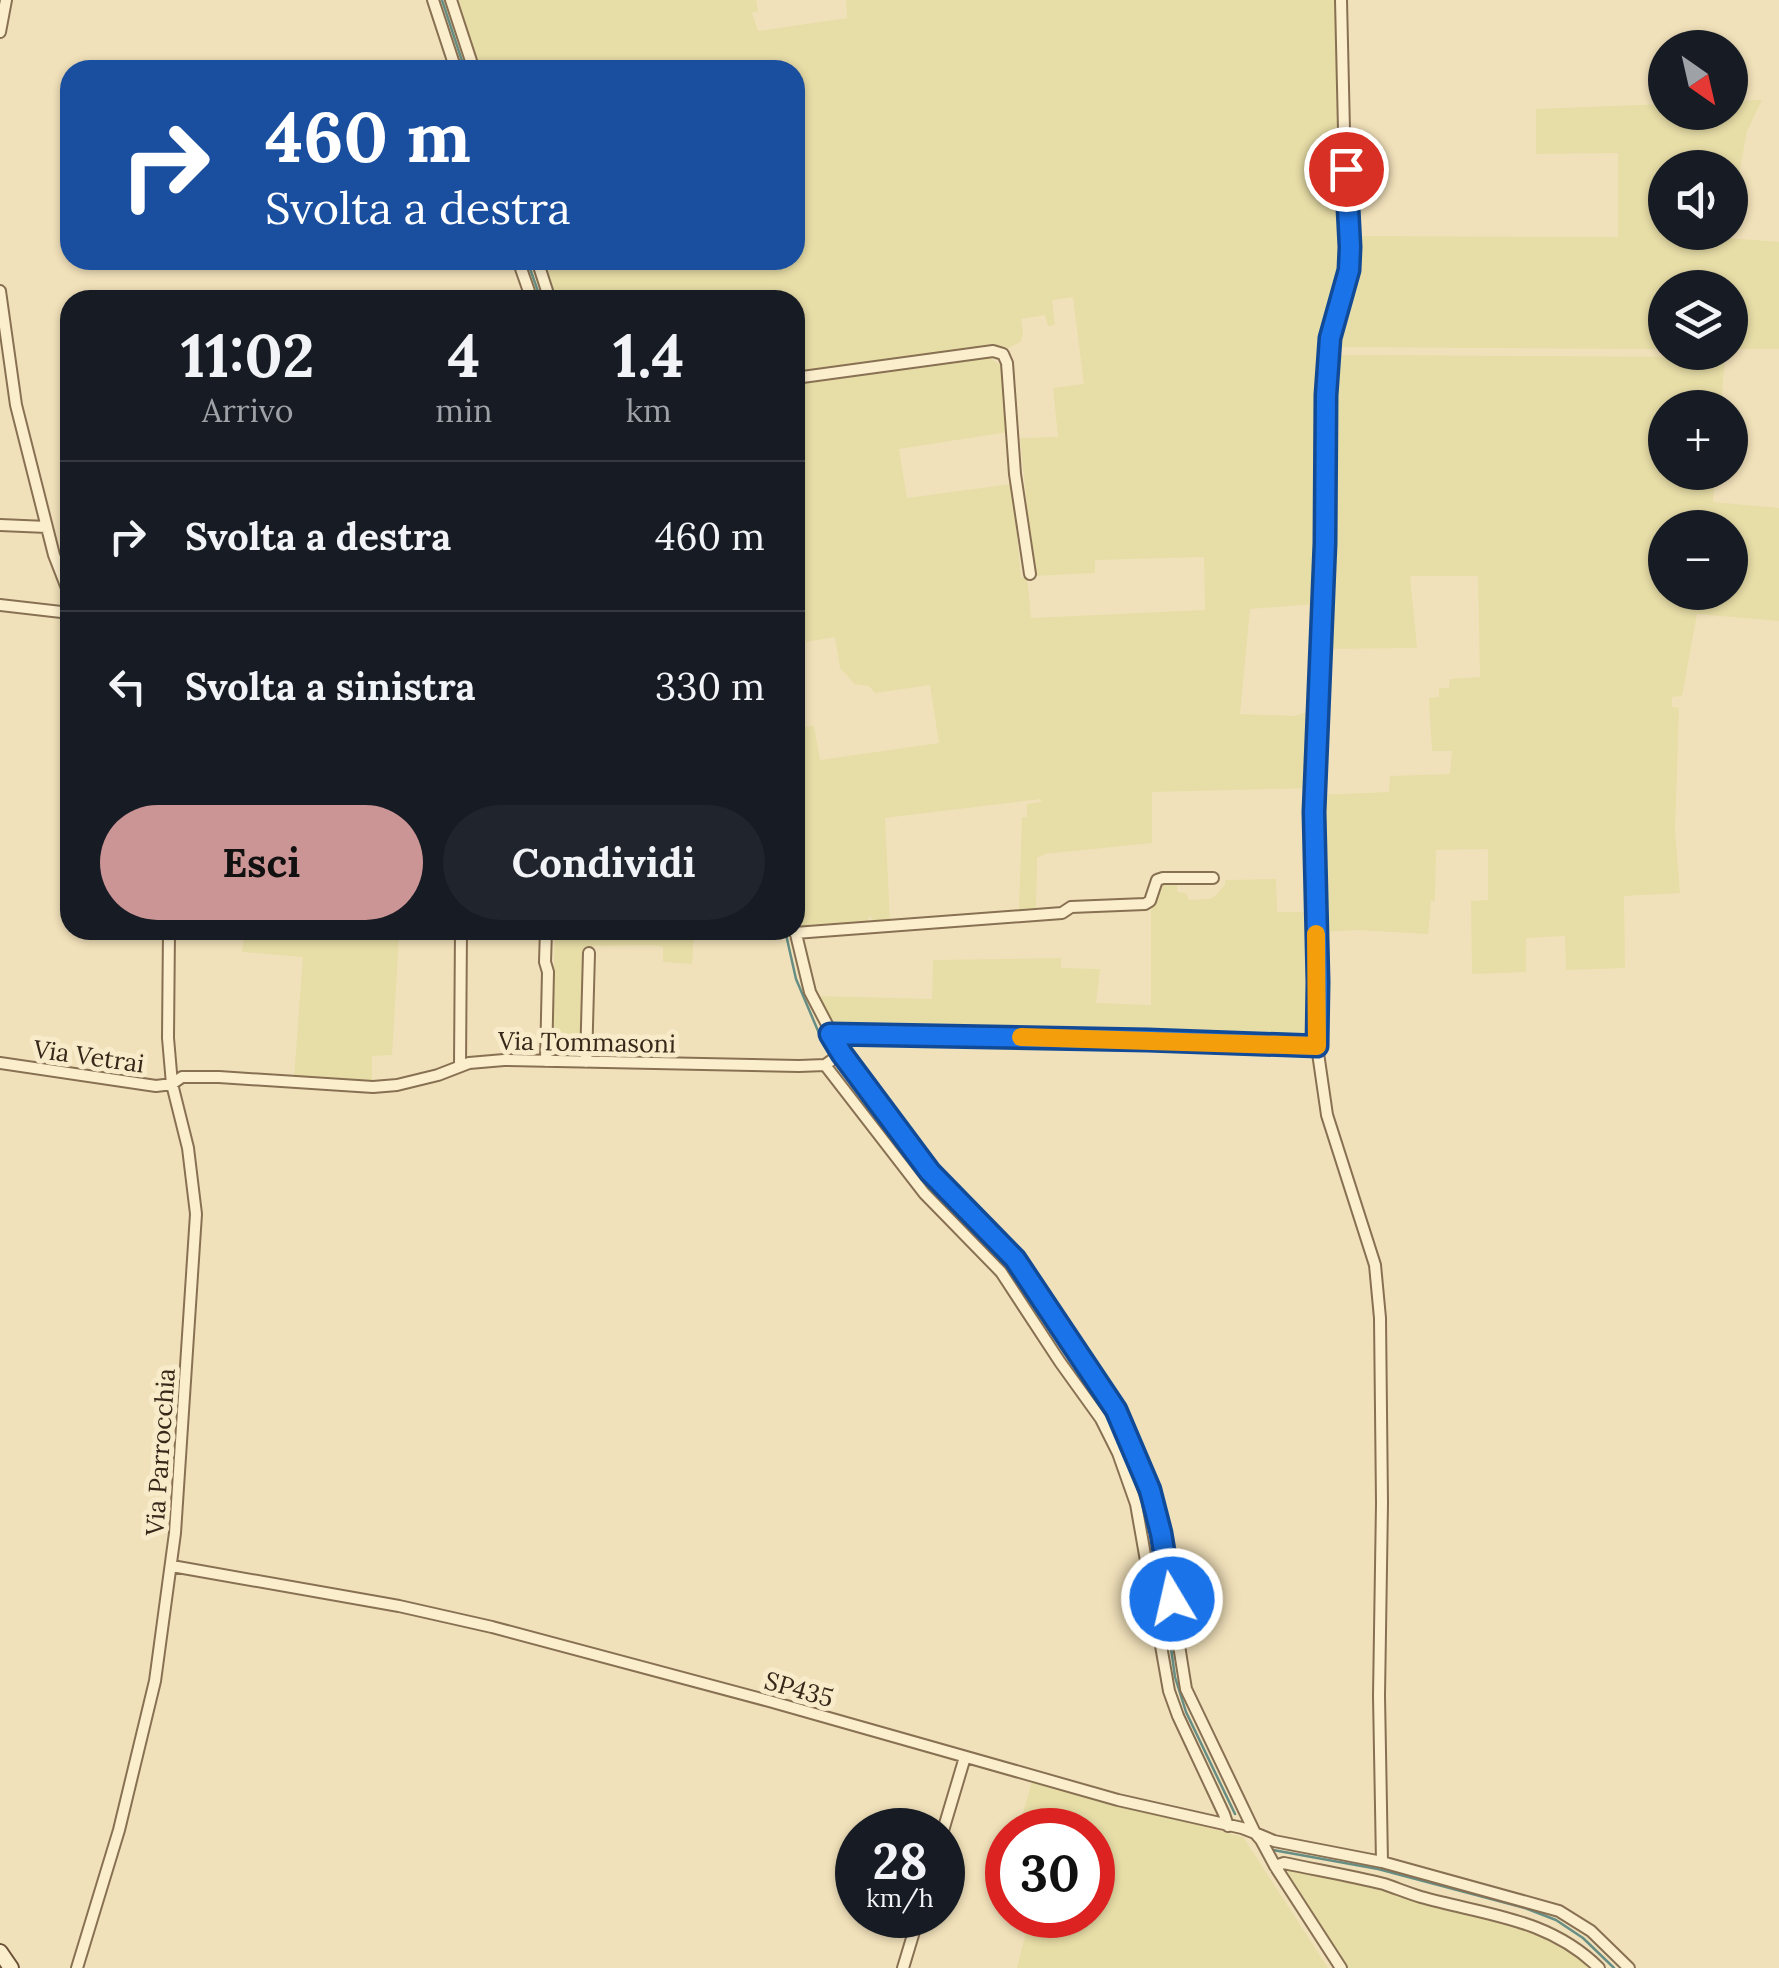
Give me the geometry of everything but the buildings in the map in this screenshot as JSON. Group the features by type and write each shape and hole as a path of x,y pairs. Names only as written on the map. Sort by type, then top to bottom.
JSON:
{"main road":[{"path":"0,1952 12,1968"}],"street":[{"path":"0,32 6,0"},
{"path":"433,0 453,60"},
{"path":"451,0 471,60"},
{"path":"1341,0 1350,247 1349,270 1330,338 1327,380 1314,812 1317,1046 1327,1114 1376,1265 1382,1384 1382,1862"},
{"path":"0,291 16,405 60,570"},
{"path":"805,377 1002,354 1007,363 1015,474 1030,574"},
{"path":"0,525 47,527"},
{"path":"0,605 60,612"},
{"path":"805,930 1146,904 1157,880 1213,878"},
{"name":"Via Parrocchia","path":"77,1968 140,1752 156,1682 172,1566 196,1214 188,1148 172,1084 168,1038 169,940"},
{"path":"460,1066 461,940"},
{"path":"546,940 546,1061"},
{"path":"797,940 810,992 830,1034 833,1059 924,1193 1001,1272 1060,1362 1122,1420 1150,1490 1161,1533 1190,1699 1255,1833 1341,1968"},
{"path":"586,1062 588,953"},
{"path":"830,1034 1317,1046"},
{"path":"833,1059 930,1172 1015,1259 1080,1359 1102,1403 1136,1504 1173,1703 1228,1826"},
{"name":"Via Tommasoni","path":"172,1084 182,1077 219,1076 373,1087 438,1075 469,1063 504,1060 833,1059"},
{"name":"Via Vetrai","path":"0,1064 156,1086 172,1084"},
{"name":"SP435","path":"172,1566 492,1626 1118,1800 1274,1841 1382,1862 1558,1911 1591,1932 1628,1968"},
{"path":"950,1808 965,1758"},
{"path":"1275,1866 1284,1863 1387,1885 1550,1932 1599,1968"},
{"path":"903,1968 911,1938"}],"shaded area":[{"path":"454,0 756,0 758,11 752,13 758,31 847,18 846,0 1337,0 1346,263 1325,339 1316,604 1250,609 1240,714 1295,716 1312,710 1310,788 1152,792 1152,843 1037,857 1036,909 1019,910 1022,817 1027,817 1027,804 1041,799 885,818 890,921 876,923 869,915 868,923 805,927 805,727 814,726 820,760 939,743 930,685 875,693 869,686 855,684 840,668 835,637 806,642 805,380 988,356 999,364 1003,369 1008,432 899,449 907,498 1012,484 1021,577 1027,577 1031,618 1205,610 1204,557 1095,560 1095,573 1034,576 1020,438 1058,437 1053,388 1084,384 1073,297 1052,300 1055,325 1048,326 1045,315 1021,319 1023,335 1020,342 1009,348 805,374 805,290 550,290 542,270 805,270 805,60 473,60"},
{"path":"1748,100 1762,100 1748,129"},
{"path":"1648,105 1648,130 1747,130 1744,150 1648,150 1648,250 1748,250 1748,240 1779,242 1779,349 1748,349 1748,270 1648,270 1648,349 1335,347 1352,285 1354,236 1618,237 1618,153 1536,154 1536,109"},
{"path":"1342,355 1648,357 1648,370 1724,370 1722,390 1648,390 1648,490 1714,490 1713,502 1779,508 1779,621 1697,614 1682,696 1672,697 1672,707 1679,708 1675,830 1680,893 1624,896 1625,968 1566,970 1565,936 1526,938 1526,972 1472,974 1471,901 1488,900 1488,849 1436,850 1435,901 1431,901 1428,934 1319,932 1318,795 1389,792 1390,776 1450,774 1452,751 1432,751 1429,698 1439,697 1439,688 1449,688 1450,679 1480,677 1478,576 1410,576 1417,648 1323,649 1333,364"},
{"path":"1276,879 1277,912 1312,912 1313,1035 1305,1043 837,1030 818,996 932,999 933,960 1061,958 1061,968 1100,969 1096,1003 1151,1005 1151,908 1159,884 1177,882 1177,892 1186,893 1189,900 1210,899 1225,885 1225,880"},
{"path":"244,940 399,940 392,1055 372,1056 372,1083 294,1078 303,957 242,952"},
{"path":"555,940 693,940 692,964 663,962 663,947 653,945 586,946 581,1059 551,1058"},
{"path":"1032,1782 1243,1837 1328,1968 1017,1968 1024,1938 1115,1938 1115,1808 1024,1808"},
{"path":"1285,1868 1389,1889 1547,1932 1594,1968 1347,1968"}],"waterway":[{"path":"442,0 462,60"},
{"path":"530,270 538,290"},
{"path":"787,940 796,979 831,1054"},
{"path":"835,1061 925,1179 1005,1261 1111,1420 1141,1488 1157,1546 1175,1677 1186,1712 1235,1814"},
{"path":"1273,1850 1378,1869 1525,1908 1556,1920 1583,1938 1614,1968"}],"slow traffic":[{"path":"1021,1037 1317,1046 1316,934"}],"route":[{"path":"1172,1599 1150,1490 1109,1398 1015,1259 908,1146 830,1034 1317,1046 1314,812 1325,543 1326,395 1330,338 1349,270 1346,169"}]}
